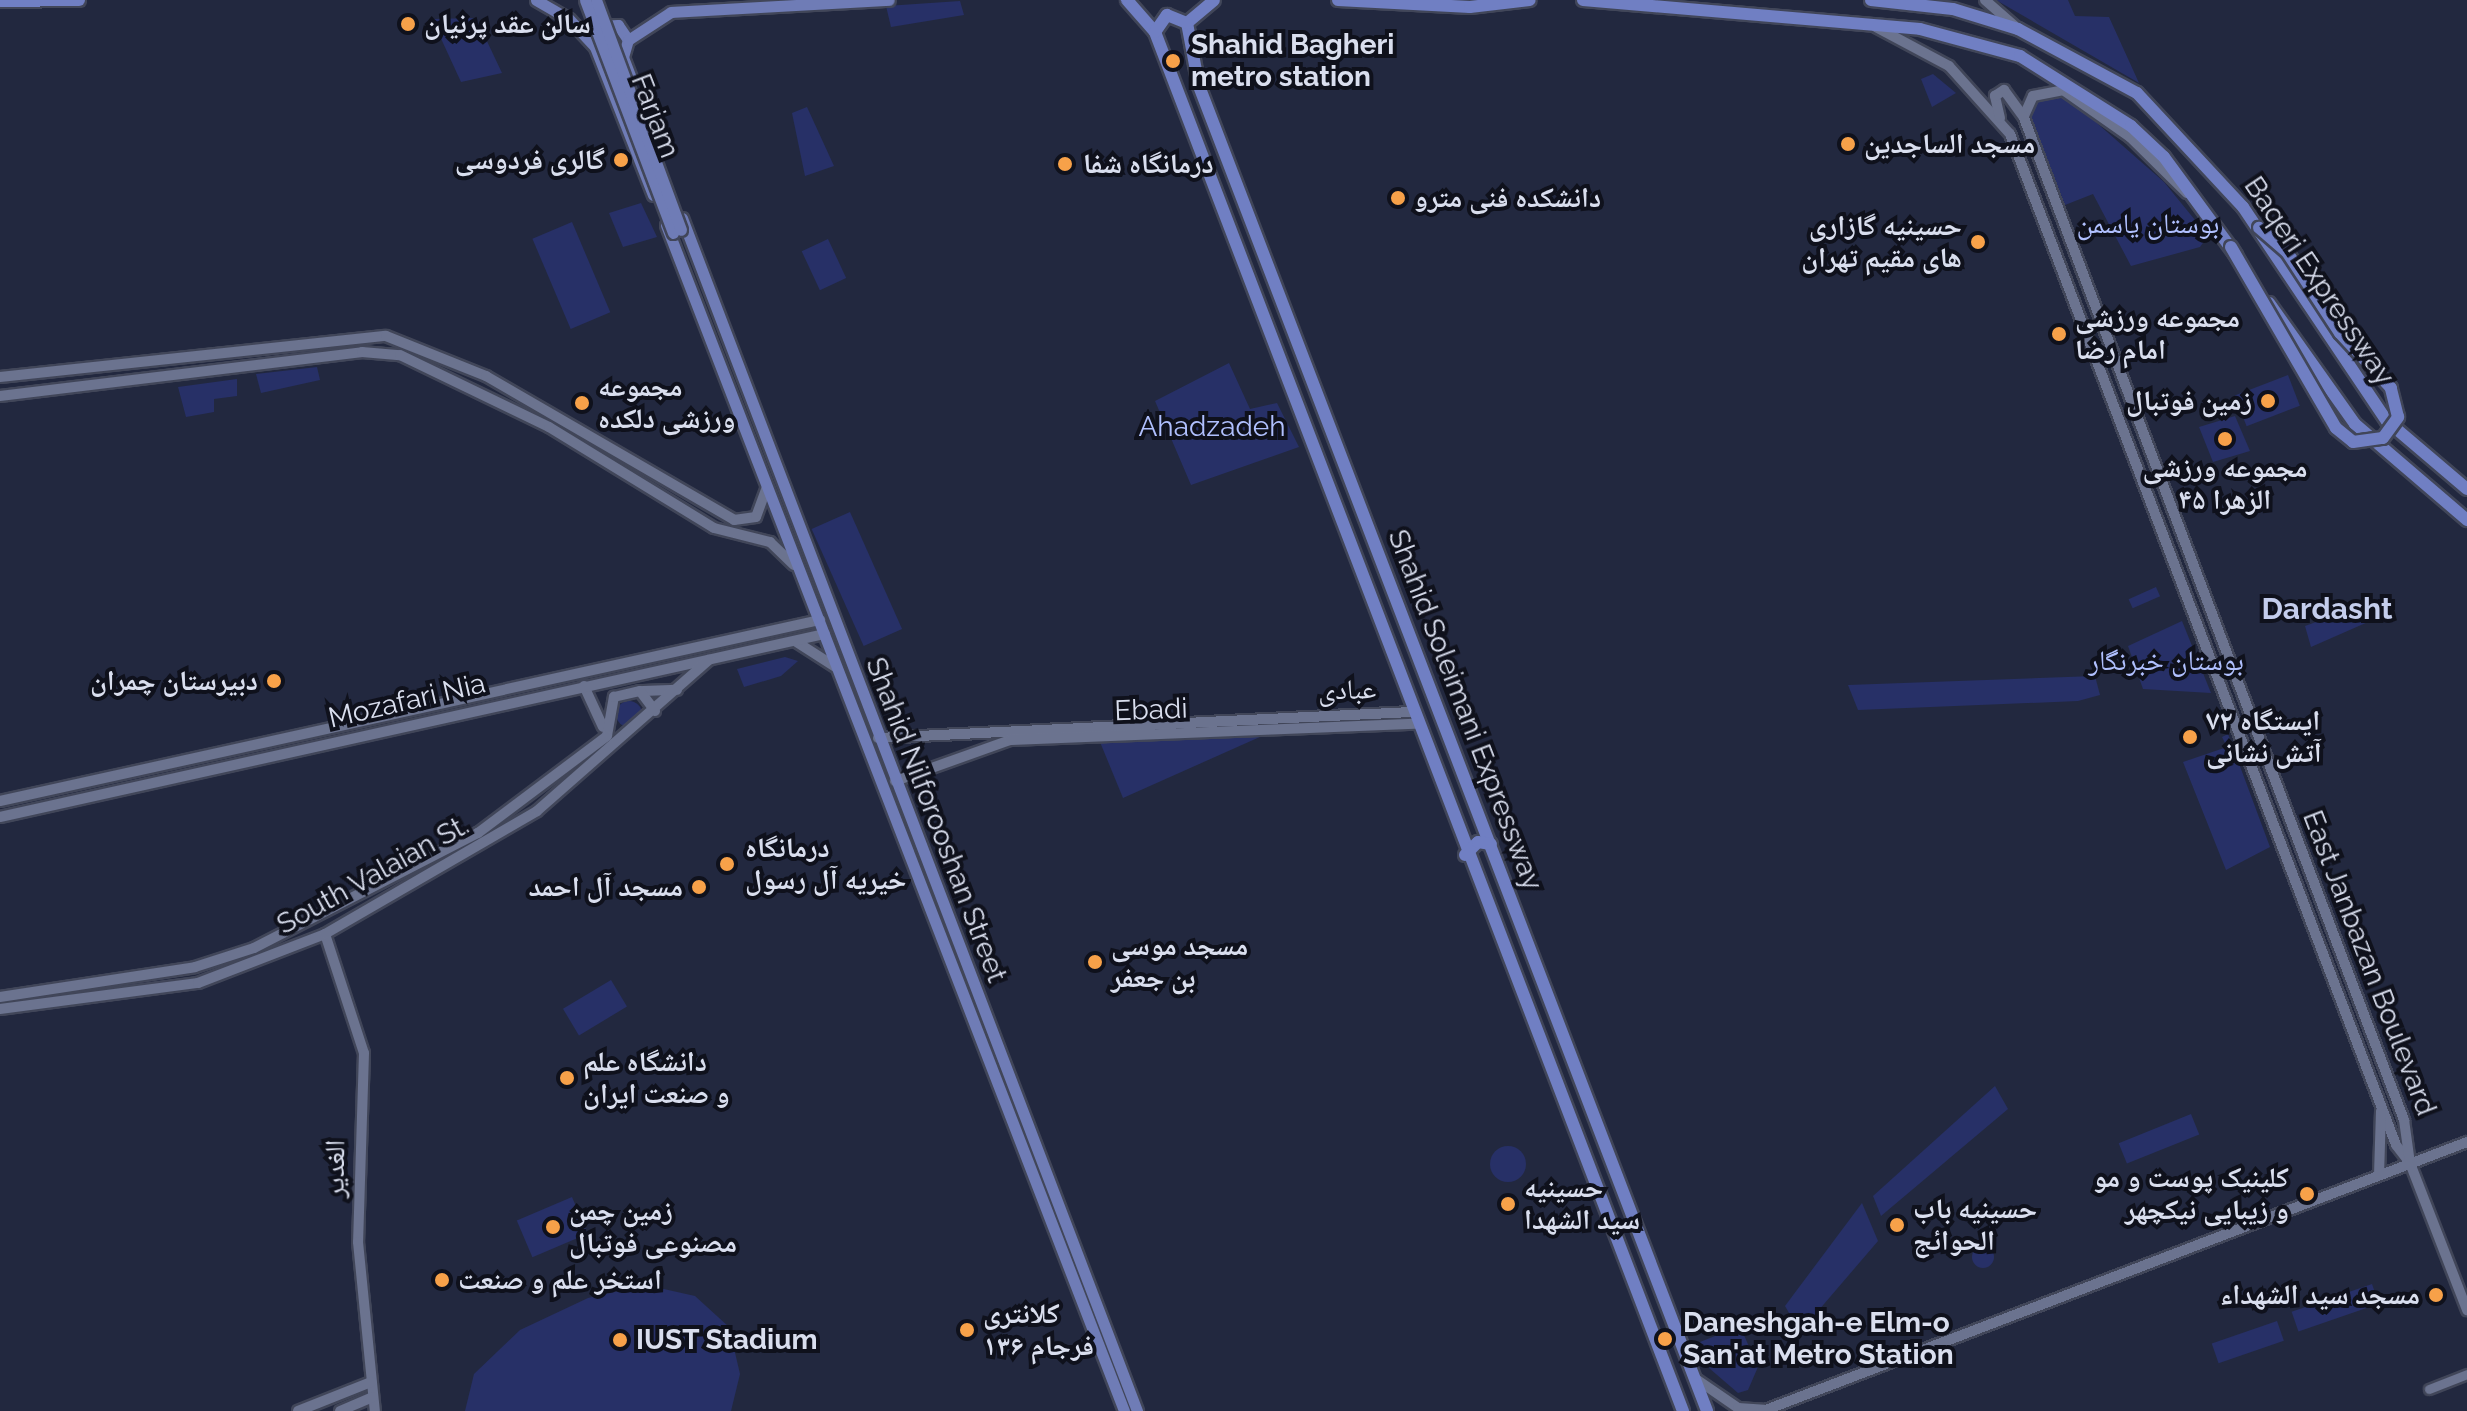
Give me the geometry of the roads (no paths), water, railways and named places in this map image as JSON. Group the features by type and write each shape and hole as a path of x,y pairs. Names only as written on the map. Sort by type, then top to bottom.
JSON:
{"highway":[{"path":"0,1 79,0"},
{"path":"1127,0 1155,32 1167,15 1187,23 1214,0"},
{"path":"1338,0 1470,7 1530,0"},
{"name":"Baqeri Expressway","path":"1583,0 1871,25 1966,38 2075,84 2164,157 2204,207 2355,424 2467,520"},
{"name":"Baqeri Expressway","path":"1871,0 1953,9 2018,29 2137,93 2259,228 2387,421 2467,489"},
{"name":"Shahid Soleimani Expressway","path":"1187,23 1199,86 1707,1411"},
{"name":"Shahid Soleimani Expressway","path":"1155,32 1465,855 1683,1411"},
{"path":"2231,247 2336,428 2361,444 2383,438 2398,417 2391,388 2340,333 2287,252 2259,228"},
{"path":"1448,810 1466,814 1475,803"},
{"path":"1465,855 1478,842 1491,844"}],"main road":[{"path":"536,0 569,19 595,47 676,250"},
{"name":"Farjam","path":"585,0 677,232 692,246"},
{"name":"Farjam","path":"596,0 677,232 676,250"},
{"path":"692,246 623,57 628,40 689,7 889,0"},
{"path":"1985,0 2018,29"},
{"path":"595,47 595,32 605,23 618,25 628,40"},
{"name":"East Janbazan Boulevard","path":"1871,25 1949,66 2003,125 2382,1105 2410,1163"},
{"path":"2003,125 1995,103 2004,90 2024,118"},
{"path":"2024,118 2033,96 2063,90 2130,137 2204,207"},
{"name":"East Janbazan Boulevard","path":"2024,118 2404,1120 2410,1163"},
{"name":"Shahid Nilforooshan Street","path":"692,246 826,619 825,634 889,783 1137,1411"},
{"name":"Shahid Nilforooshan Street","path":"676,250 809,593 839,633 878,738 889,783 1124,1411"},
{"path":"0,377 386,336 486,376 742,521 761,512 768,481"},
{"path":"0,396 362,352 400,355 549,427 714,528 770,542 809,593"},
{"path":"666,499 671,482"},
{"name":"Mozafari Nia","path":"0,801 826,619"},
{"path":"825,634 839,633"},
{"name":"Mozafari Nia","path":"0,817 825,634"},
{"path":"749,635 751,650"},
{"path":"795,641 839,669"},
{"name":"South Valaian St.","path":"0,997 121,995 242,971 322,936 537,811 711,659"},
{"path":"584,686 607,736"},
{"path":"607,736 614,697 640,691 677,690"},
{"path":"640,691 655,711"},
{"name":"عبادی","path":"1283,716 1414,718"},
{"name":"Ebadi","path":"889,783 1007,735 1283,716"},
{"name":"Ebadi","path":"878,738 1289,729 1414,718"},
{"name":"South Valaian St.","path":"0,1009 38,997 195,967 314,922 533,799 607,736"},
{"path":"177,761 178,777"},
{"path":"533,799 537,811"},
{"name":"الغدیر","path":"314,922 349,988 364,1053 358,1242 375,1411"},
{"path":"117,980 121,995"},
{"path":"2379,1175 2382,1105"},
{"path":"1695,1378 1738,1408 1764,1411 2467,1142"},
{"path":"2410,1163 2467,1310"},
{"path":"298,1411 372,1388"},
{"path":"340,1411 372,1388"}],"street":[{"path":"1283,716 1289,729"},
{"path":"2429,1389 2467,1374"}],"place":[{"name":"سالن عقد پرنیان","path":"408,24"},
{"name":"Shahid Bagheri metro station","path":"1173,61"},
{"name":"مسجد الساجدین","path":"1848,144"},
{"name":"گالری فردوسی","path":"621,160"},
{"name":"درمانگاه شفا","path":"1065,164"},
{"name":"دانشکده فنی مترو","path":"1398,198"},
{"name":"حسینیه گازاری های مقیم تهران","path":"1978,242"},
{"name":"مجموعه ورزشی امام رضا","path":"2059,334"},
{"name":"زمین فوتبال","path":"2268,401"},
{"name":"مجموعه ورزشی دلکده","path":"582,403"},
{"name":"مجموعه ورزشی الزهرا ۴۵","path":"2225,439"},
{"name":"دبیرستان چمران","path":"274,681"},
{"name":"ایستگاه ۷۲ آتش نشانی","path":"2190,737"},
{"name":"درمانگاه خیریه آل رسول","path":"727,864"},
{"name":"مسجد آل احمد","path":"699,887"},
{"name":"مسجد موسی بن جعفر","path":"1095,962"},
{"name":"دانشگاه علم و صنعت ایران","path":"567,1078"},
{"name":"کلینیک پوست و مو و زیبایی نیکچهر","path":"2307,1194"},
{"name":"حسینیه سید الشهدا","path":"1508,1204"},
{"name":"حسینیه باب الحوائج","path":"1897,1225"},
{"name":"زمین چمن مصنوعی فوتبال","path":"553,1227"},
{"name":"استخر علم و صنعت","path":"442,1280"},
{"name":"مسجد سید الشهداء","path":"2436,1295"},
{"name":"کلانتری ۱۳۶ فرجام","path":"967,1330"},
{"name":"Daneshgah-e Elm-o San'at Metro Station","path":"1665,1339"},
{"name":"IUST Stadium","path":"620,1340"}],"district":[{"name":"Dardasht","path":"2327,609"}],"park label":[{"name":"بوستان یاسمن","path":"2148,224"},
{"name":"Ahadzadeh","path":"1212,427"},
{"name":"بوستان خبرنگار","path":"2166,661"}]}
